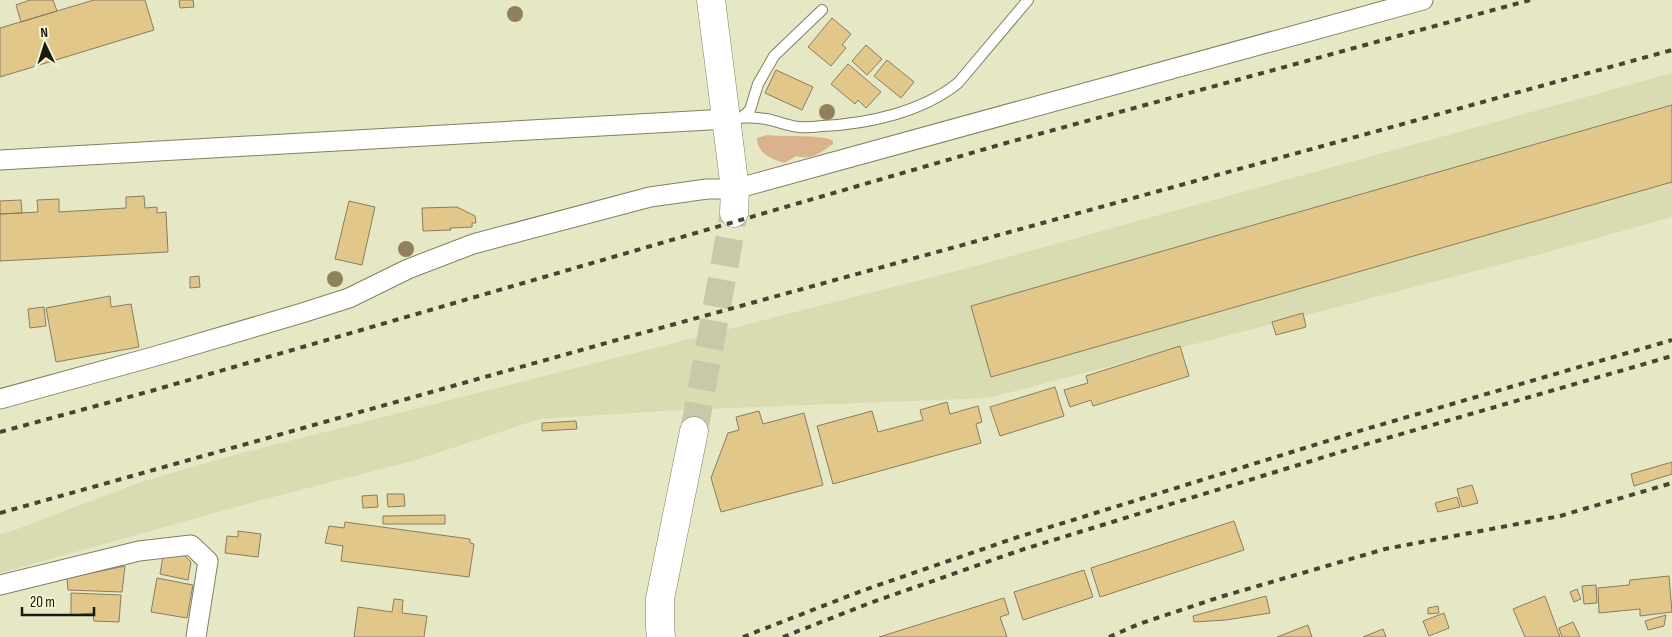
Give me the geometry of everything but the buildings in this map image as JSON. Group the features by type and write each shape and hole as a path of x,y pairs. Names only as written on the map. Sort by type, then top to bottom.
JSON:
{"street":[{"path":"711,0 734,118 735,201"},
{"path":"0,399 302,314 349,298 408,269 473,244 650,197 707,189 735,201 1423,0"},
{"path":"0,160 466,135 734,118"},
{"path":"661,637 660,599 694,432"},
{"path":"0,585 139,551 191,545 208,561 196,637"}],"lane":[{"path":"734,118 764,119 799,127 857,124 882,119 932,100 946,93 958,83 1028,0"},
{"path":"734,118 750,110 758,84 774,56 822,10"}],"shaded area":[{"path":"1672,73 1672,217 1544,253 988,398 679,410 539,419 416,460 258,501 0,573 0,534 141,482 234,455 968,268"},
{"path":"767,135 821,137 833,141 833,144 812,157 797,156 784,163 774,160 759,148 757,138"}],"tunnel":[{"path":"694,431 734,213"}],"railway":[{"path":"0,432 151,391 1006,143 1530,0"},
{"path":"0,513 624,338 1672,50"},
{"path":"743,637 864,590 1018,537 1366,429 1672,340"},
{"path":"783,637 870,603 1024,549 1370,443 1672,356"},
{"path":"1109,637 1139,624 1220,597 1385,549 1560,516 1672,483"}]}
